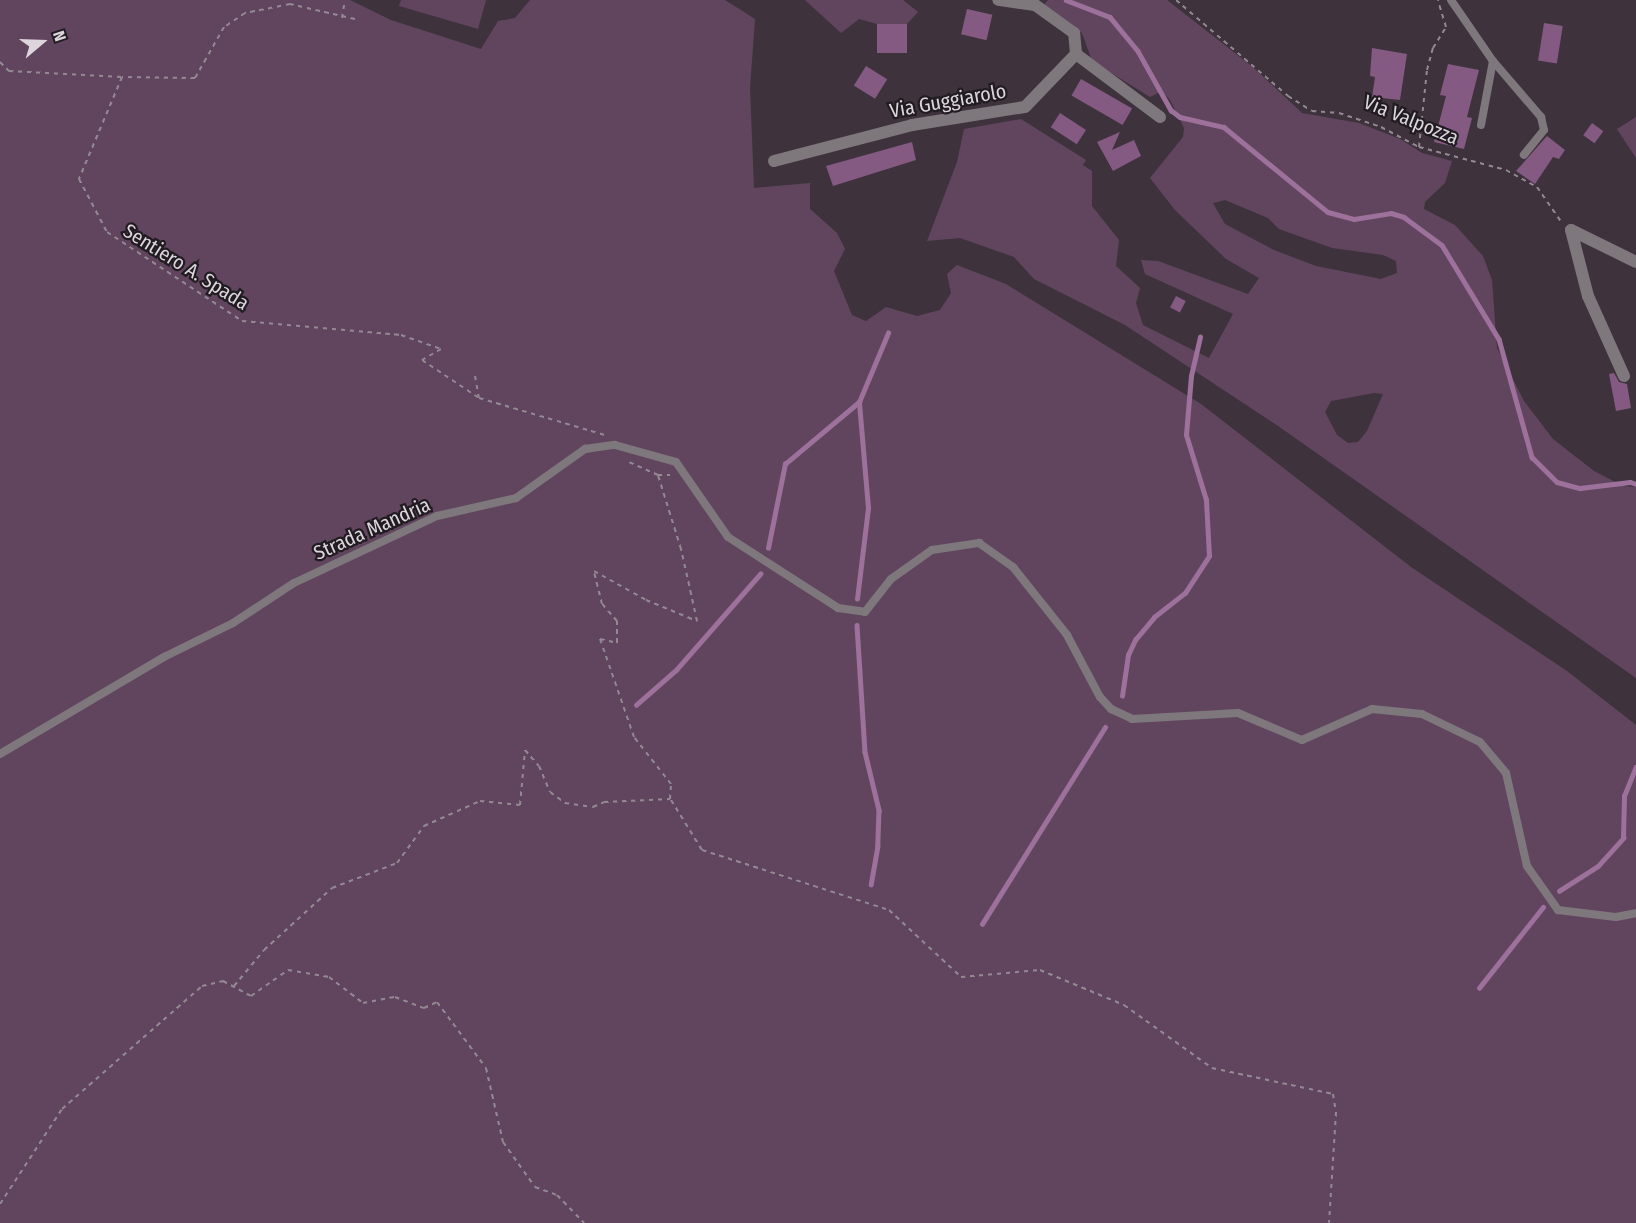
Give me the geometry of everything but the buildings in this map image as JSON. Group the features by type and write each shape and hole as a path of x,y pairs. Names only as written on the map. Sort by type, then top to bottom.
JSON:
{"street":[{"path":"998,0 1035,5 1074,33 1076,54 1160,117"},
{"name":"Via Guggiarolo","path":"774,161 912,125 1025,107 1076,54"},
{"path":"1571,230 1636,262"},
{"path":"1571,230 1588,296 1624,376"}],"lane":[{"path":"1450,0 1493,61 1541,117 1544,130 1524,155"},
{"path":"1481,125 1493,61"},
{"name":"Strada Mandria","path":"0,754 164,657 233,623 294,583 437,516 516,498 585,449 619,446 676,462 728,537 838,608 865,612 891,579 932,550 979,543 1013,567 1066,635 1100,697 1111,709 1132,719 1238,713 1302,740 1372,709 1422,714 1480,742 1506,773 1527,866 1558,910 1616,917 1636,913"}],"path":[{"path":"342,18 345,0"},
{"name":"Via Valpozza","path":"1176,0 1288,96 1312,111 1339,113 1381,127 1419,147 1516,176 1537,187 1558,219 1571,230"},
{"path":"1419,147 1427,70 1433,48 1446,27 1438,0"},
{"path":"0,62 9,71 195,78 224,27 245,12 290,4 354,19"},
{"name":"Sentiero A. Spada","path":"122,77 79,179 107,232 242,321 401,334 441,349 422,360 479,398 590,428 611,438 619,446 622,457 634,466 658,475 681,549 697,621 646,600 594,571 602,604 616,621 617,643 600,639 634,737 671,784 670,799"},
{"path":"475,376 479,398"},
{"path":"234,986 264,950 332,888 397,863 424,826 480,801 520,805 525,750 539,766 550,792 565,803 593,807 604,802 670,799 702,850 889,910 961,977 1040,970 1124,1005 1212,1068 1333,1095 1336,1112 1329,1223"},
{"path":"0,1204 62,1109 202,986 223,981 251,996 288,970 329,977 363,1003 395,998 424,1008 437,1002 486,1068 503,1142 535,1188 557,1195 584,1223"}],"shaded area":[{"path":"0,0 350,0 391,20 481,49 498,21 515,18 530,0 725,0 755,19 750,88 754,188 810,183 810,209 837,233 845,249 834,271 852,315 866,321 886,307 917,316 940,310 951,293 947,274 957,265 1006,284 1201,404 1411,567 1567,671 1636,725 1636,1223 0,1223"},
{"path":"401,0 486,0 478,29 399,6"},
{"path":"805,0 903,0 918,12 907,24 877,24 859,19 841,33"},
{"path":"1048,0 1167,0 1254,68 1302,113 1359,123 1400,139 1422,153 1452,161 1445,183 1425,202 1424,209 1455,225 1483,256 1492,280 1497,348 1524,401 1553,439 1594,471 1623,486 1636,487 1636,678 1281,428 1125,325 1034,279 1014,257 960,238 927,241 957,162 964,129 1021,119 1086,160 1083,165 1092,171 1092,206 1119,240 1116,266 1140,288 1136,303 1143,325 1209,358 1233,314 1145,274 1141,260 1158,261 1248,294 1259,278 1226,259 1175,210 1150,178 1183,137 1184,128 1170,100 1162,91 1150,97 1092,61 1082,33 1044,5","holes":["1225,200 1268,218 1279,229 1332,248 1383,255 1396,261 1397,273 1381,279 1316,266 1274,250 1225,224 1213,203","1374,393 1383,394 1367,431 1358,442 1348,443 1337,435 1325,412 1331,401"]},
{"path":"1636,117 1636,158 1617,129"}],"waterway":[{"path":"1066,0 1110,17 1138,51 1171,110 1180,117 1224,127 1328,212 1354,219 1391,213 1404,217 1442,245 1499,339 1532,457 1557,482 1580,488 1630,482 1636,484"},
{"path":"857,599 868,508 859,402 888,333"},
{"path":"1122,696 1128,655 1135,640 1154,617 1185,593 1209,556 1206,500 1186,435 1191,376 1200,337"},
{"path":"768,548 785,464 859,402"},
{"path":"636,705 676,670 760,574"},
{"path":"857,625 865,752 879,810 878,846 871,884"},
{"path":"982,924 1105,727"},
{"path":"1559,891 1598,866 1623,838 1624,796 1636,767"},
{"path":"1479,988 1543,907"}]}
